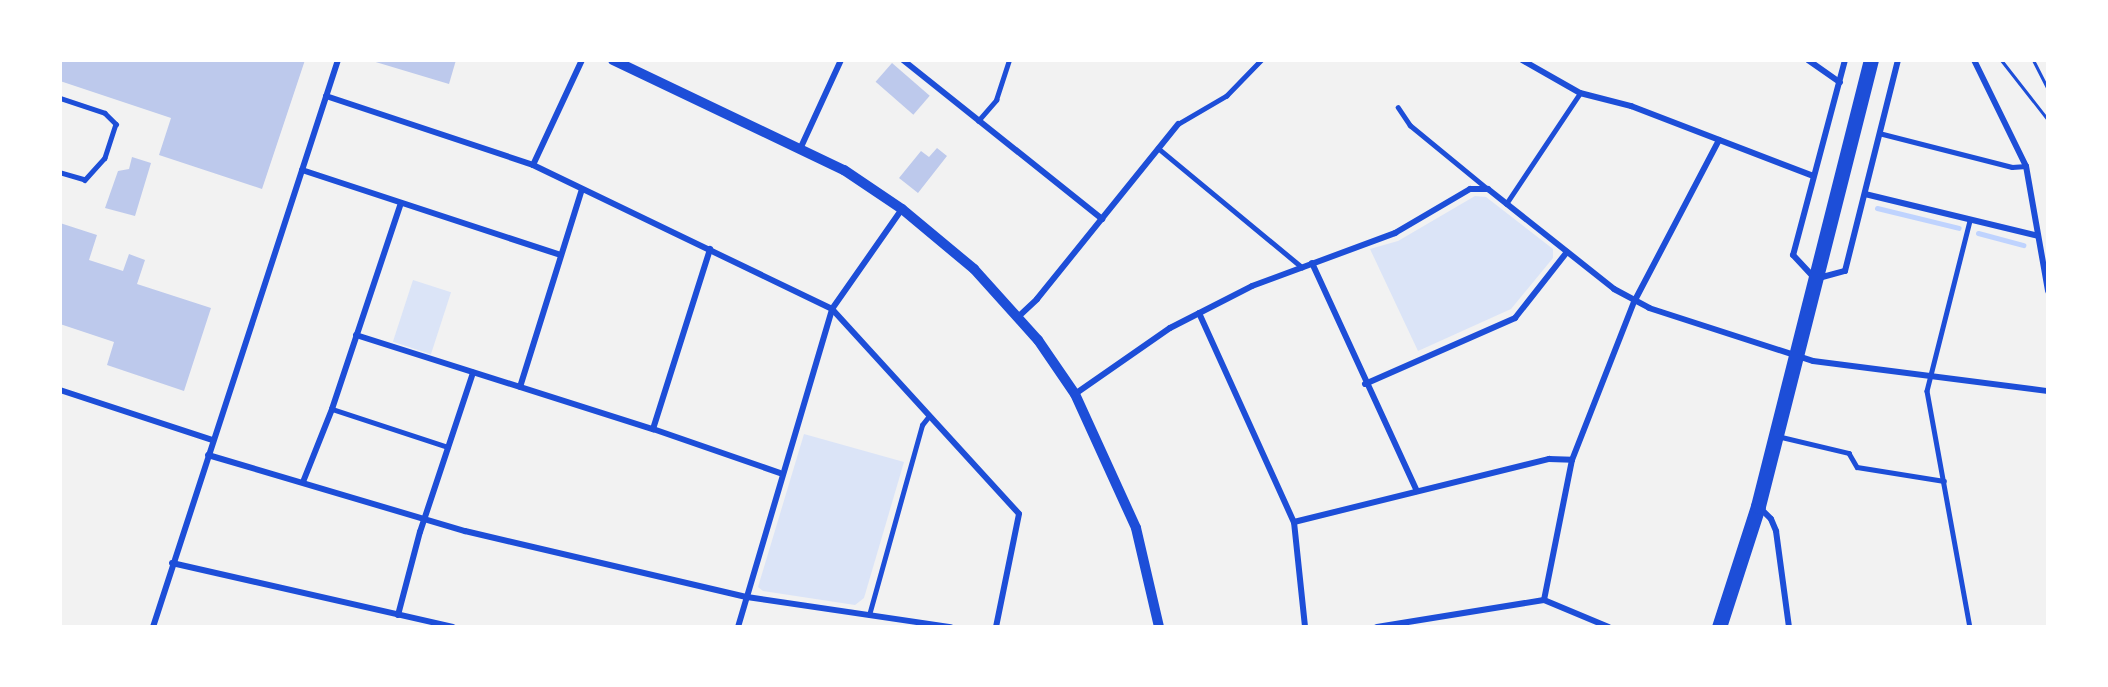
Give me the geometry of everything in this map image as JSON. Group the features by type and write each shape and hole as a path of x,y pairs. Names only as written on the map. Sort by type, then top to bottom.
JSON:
{"main road":[{"path":"1719,627 1758,506 1871,60"}],"street":[{"path":"153,627 212,440 338,60"},
{"path":"533,165 582,60"},
{"path":"613,60 801,147 902,209 958,254 1018,316 1075,394 1136,528 1159,627"},
{"path":"801,147 841,60"},
{"path":"903,60 1102,219"},
{"path":"1522,60 1580,93 1631,106 1813,176"},
{"path":"1808,60 1840,82"},
{"path":"1845,60 1793,255 1815,279 1845,271 1898,60"},
{"path":"1974,60 2026,166 2048,291"},
{"path":"326,96 533,165 832,309 1018,514 996,627"},
{"path":"1018,316 1102,219 1178,124"},
{"path":"1544,600 1572,460 1634,302 1719,140"},
{"path":"302,170 560,255"},
{"path":"520,387 582,189"},
{"path":"1075,394 1170,328 1252,286 1395,233 1437,204 1470,189 1488,189 1634,302 1794,357 2048,391"},
{"path":"1865,194 2038,236"},
{"path":"303,482 332,409 401,203"},
{"path":"738,627 780,473 832,309 902,209"},
{"path":"653,429 710,249"},
{"path":"1365,384 1515,318 1567,252"},
{"path":"1312,263 1365,384 1417,491"},
{"path":"1199,313 1294,522 1305,627"},
{"path":"356,335 653,429 780,473"},
{"path":"398,615 424,520 473,373"},
{"path":"60,390 212,440"},
{"path":"208,455 424,520 747,597 951,627"},
{"path":"1294,522 1548,459 1572,460"},
{"path":"1758,506 1771,519 1776,531 1789,627"},
{"path":"172,563 453,627"},
{"path":"1377,627 1544,600 1609,627"}],"lane":[{"path":"978,121 996,100 1009,60"},
{"path":"1178,124 1226,96 1261,60"},
{"path":"1506,204 1580,93"},
{"path":"60,98 105,113 116,124 105,158 85,180 60,173"},
{"path":"1398,107 1410,125 1488,189"},
{"path":"1879,134 2012,167 2026,166"},
{"path":"1158,148 1302,267"},
{"path":"1970,221 1929,375 1927,391 1970,627"},
{"path":"332,409 448,447"},
{"path":"869,615 922,425 929,416"},
{"path":"1775,435 1849,453 1857,467 1944,482"}],"path":[{"path":"2001,60 2048,120"},
{"path":"2032,60 2048,90"}],"shaded area":[{"path":"1475,196 1486,197 1553,249 1553,258 1511,309 1418,351 1370,249 1398,241"},
{"path":"413,280 451,292 431,354 393,342"},
{"path":"804,434 904,462 864,598 855,605 763,591 758,587"}],"building":[{"path":"60,60 305,60 262,189 159,155 171,118 60,81"},
{"path":"369,60 456,60 449,84"},
{"path":"892,63 930,96 913,115 876,82"},
{"path":"937,148 947,156 918,193 899,178 921,151 929,157"},
{"path":"132,157 151,163 135,216 105,208 118,171 129,169"},
{"path":"60,223 97,235 89,260 123,271 129,254 145,260 137,284 211,308 184,391 107,365 114,342 60,324"}],"waterway":[{"path":"1877,208 1959,228"},
{"path":"1978,233 2023,245"}]}
